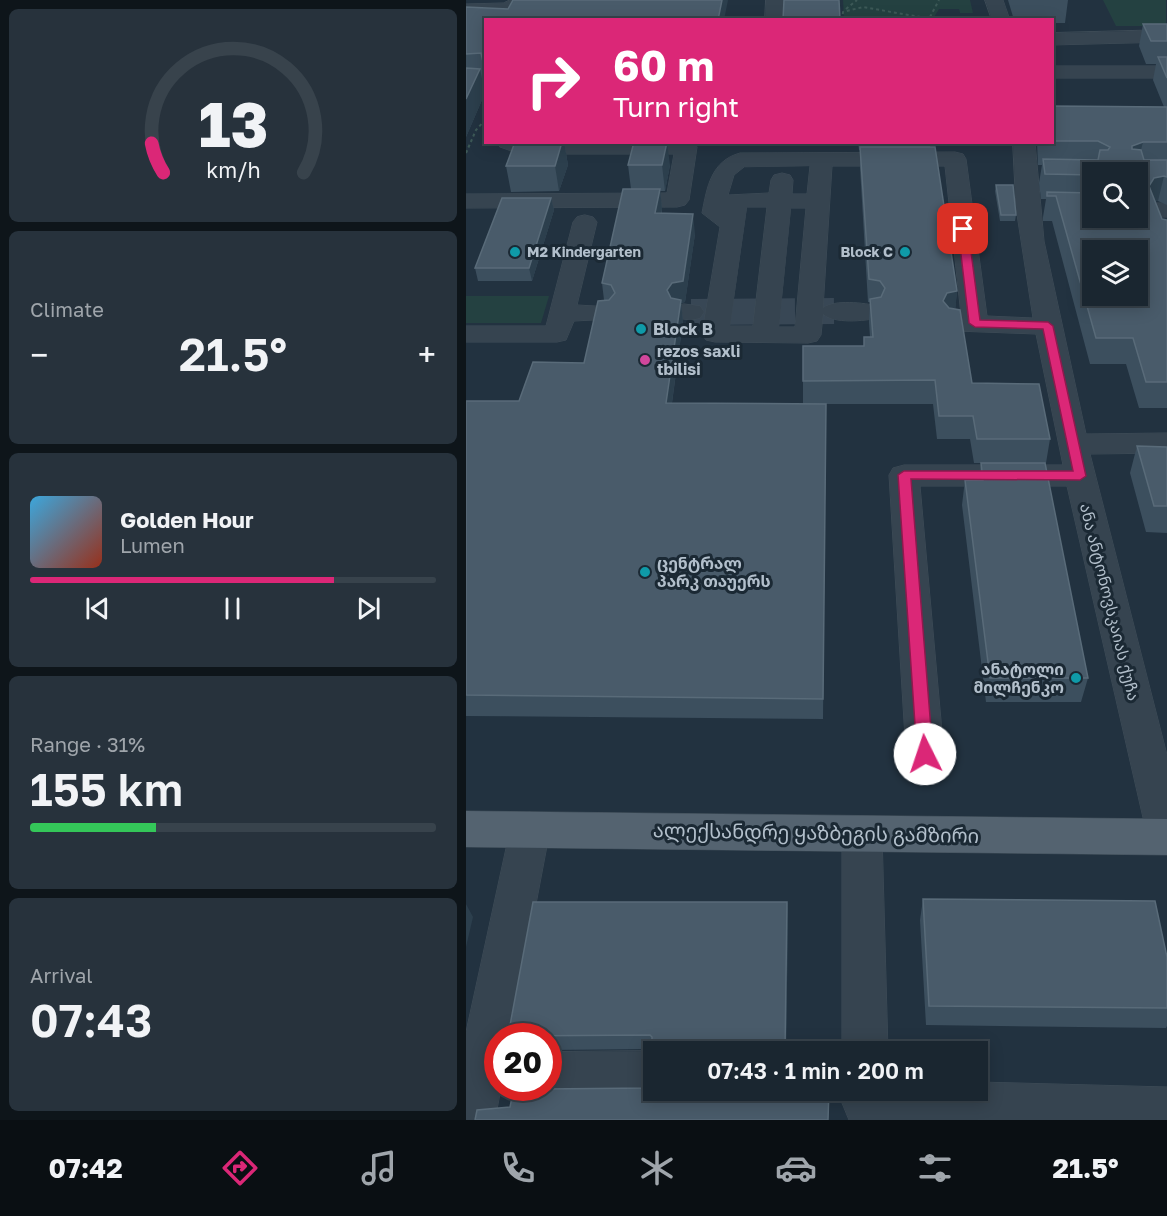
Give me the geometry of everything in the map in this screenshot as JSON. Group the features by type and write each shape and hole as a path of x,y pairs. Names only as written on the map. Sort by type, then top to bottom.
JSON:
{"main road":[{"name":"ალექსანდრე ყაზბეგის გამზირი","path":"466,829 1166,836"}],"street":[{"path":"466,9 506,8 533,0 629,0"},
{"path":"774,18 775,0"},
{"path":"994,0 1000,18"},
{"path":"466,1 500,1"},
{"path":"1054,39 1166,36"},
{"path":"1054,72 1166,72"},
{"path":"466,201 677,200 686,144 520,147 513,144"},
{"name":"ანა ანტონოვსკაიას ქუჩა","path":"1024,144 1034,191 1048,326 1080,476 1166,836"},
{"path":"732,225 714,213 721,173 729,165 740,160 955,159 966,323 1048,326"},
{"path":"765,334 784,163"},
{"path":"818,201 736,200 715,334 808,335 821,164"},
{"path":"466,334 557,334 585,222"},
{"path":"834,311 869,312"},
{"path":"562,313 603,313"},
{"path":"1073,444 1166,443"},
{"path":"925,754 904,475 1080,476"},
{"path":"479,1087 530,830"},
{"path":"862,834 865,1041"},
{"path":"562,1076 643,1075"},
{"path":"866,1101 866,1103 978,1114 1166,1111"}],"path":[{"path":"842,18 842,12 857,0"},
{"path":"846,9 863,7 931,17 940,0"},
{"path":"466,153 476,130 484,121"}],"green space":[{"path":"843,0 970,0 973,13 960,13 959,9 939,9 934,18 844,18"},
{"path":"1103,0 1166,0 1166,26 1116,26"},
{"path":"466,296 549,296 541,323 466,323"}],"building":[{"path":"513,0 722,0 718,18 484,18 484,60 483,62 481,53 466,54 466,7 508,9"},
{"path":"784,0 839,0 840,18 783,18"},
{"path":"1143,24 1167,24 1167,41 1151,41"},
{"path":"1158,57 1167,57 1167,78"},
{"path":"466,68 480,69 466,99"},
{"path":"1054,106 1167,107 1167,142 1143,142 1132,146 1132,149 1141,150 1144,160 1167,160 1167,177 1154,178 1149,186 1162,219 1167,220 1167,382 1146,382 1133,338 1096,338 1087,306 1148,306 1148,240 1082,240 1082,288 1056,196 1047,196 1047,192 1082,193 1082,228 1148,228 1148,162 1082,162 1082,175 1045,174 1043,159 1098,160 1100,150 1108,150 1110,147 1098,141 1054,141"},
{"path":"514,144 561,144 555,166 506,166"},
{"path":"633,144 667,144 662,165 628,165"},
{"path":"860,147 935,147 957,291 947,293 943,301 949,308 960,310 972,383 1039,384 1050,439 977,439 973,416 939,416 935,380 803,381 803,346 864,346 864,337 873,337 870,299 881,297 885,288 880,281 869,279"},
{"path":"996,185 1013,185 1016,215 1001,215"},
{"name":"ცენტრალ პარკ თაუერს","path":"623,189 660,189 655,213 693,214 683,281 672,283 667,290 671,298 681,300 666,403 826,404 823,699 466,695 466,401 519,401 533,362 584,363 598,301 609,300 615,293 611,285 602,283"},
{"path":"502,198 551,198 529,268 475,268"},
{"path":"1137,446 1167,447 1167,506 1154,506"},
{"path":"981,463 1045,463 1088,678 990,678 965,480 983,480"},
{"path":"923,899 1155,901 1167,957 1167,1008 929,1006"},
{"path":"533,902 787,902 785,1041 652,1041 650,1035 562,1036 562,1023 510,1023"},
{"path":"643,1088 643,1101 829,1101 828,1120 475,1120 477,1110 510,1107 511,1101 562,1101 562,1089"}],"tunnel":[{"path":"691,312 834,311"}],"place":[{"name":"M2 Kindergarten","path":"515,252"},
{"name":"Block C","path":"905,252"},
{"name":"Block B","path":"641,329"},
{"name":"rezos saxli tbilisi","path":"645,360"},
{"name":"ცენტრალ პარკ თაუერს","path":"645,572"},
{"name":"ანატოლი მილჩენკო","path":"1076,678"}],"route":[{"path":"925,754 904,475 1080,476 1048,326 975,323 963,229"}]}
